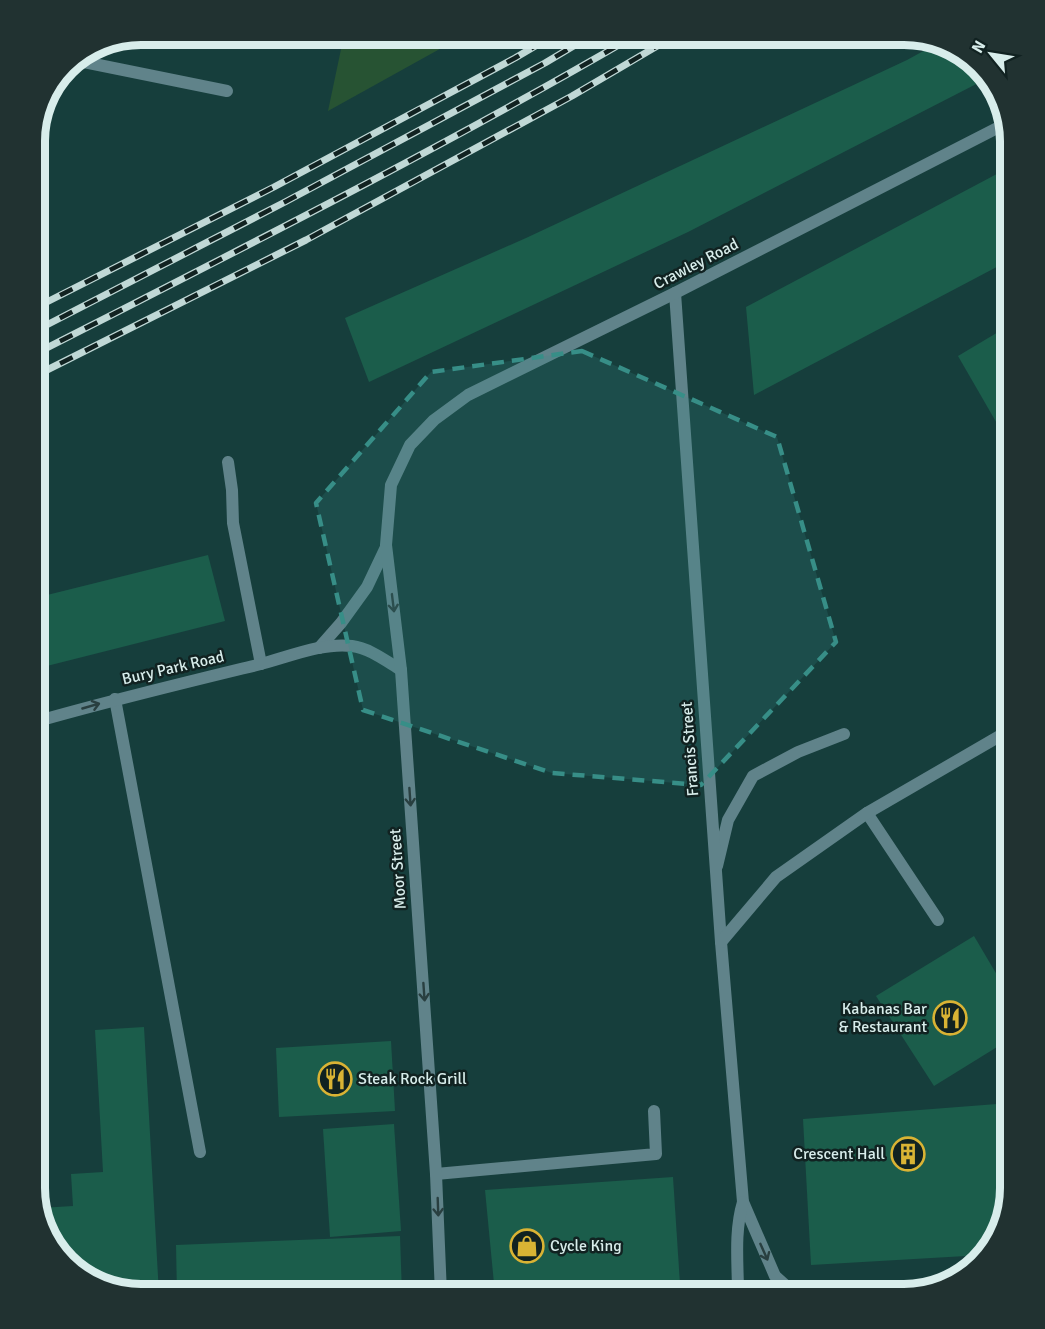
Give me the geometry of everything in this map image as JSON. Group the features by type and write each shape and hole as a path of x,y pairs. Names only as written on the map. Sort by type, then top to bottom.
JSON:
{"street":[{"path":"87,63 227,91"},
{"name":"Crawley Road","path":"410,445 434,420 468,395 675,293 999,126"},
{"name":"Francis Street","path":"675,293 721,942 743,1202 775,1276 784,1284"},
{"name":"Moor Street","path":"410,445 391,484 386,545 401,670 436,1174 441,1284"},
{"path":"228,462 233,523 261,664"},
{"path":"319,648 341,623 367,587 386,545"},
{"name":"Bury Park Road","path":"45,719 115,699 319,648 352,646 373,653 401,670"},
{"path":"115,699 200,1152"},
{"path":"716,873 728,820 753,776 798,752 844,734"},
{"path":"721,942 776,877 867,813 1000,736"},
{"path":"867,813 938,920"},
{"path":"436,1174 656,1154 654,1111"},
{"name":"Francis Street","path":"738,1284 737,1240 743,1202"}],"highlighted area":[{"path":"582,351 777,437 836,642 701,785 552,773 363,710 316,503 431,372"}],"green space":[{"path":"342,45 447,45 328,111"}],"building":[{"path":"929,48 961,64 961,84 976,84 688,232 369,382 345,318 526,238"},
{"path":"1000,172 1000,265 754,395 746,307"},
{"path":"1000,331 1000,429 958,356"},
{"path":"208,555 225,621 45,666 45,596"},
{"name":"Kabanas Bar & Restaurant","path":"974,936 1000,980 1000,1045 934,1086 876,996"},
{"path":"45,989 47,989 48,1024 45,1024"},
{"path":"144,1027 158,1284 116,1281 93,1271 78,1260 61,1242 50,1219 47,1208 73,1206 71,1174 103,1172 95,1030"},
{"name":"Steak Rock Grill","path":"391,1041 395,1111 279,1117 276,1048"},
{"name":"Crescent Hall","path":"1000,1104 999,1201 993,1225 980,1247 972,1256 811,1265 803,1119"},
{"path":"394,1124 401,1231 330,1237 323,1129"},
{"path":"673,1177 680,1284 494,1284 485,1190"},
{"path":"400,1236 402,1284 177,1284 176,1245"}],"railway":[{"path":"45,303 274,187 537,45"},
{"path":"45,326 285,202 575,45"},
{"path":"45,349 413,159 618,45"},
{"path":"45,371 306,240 572,96 659,45"}],"place":[{"name":"Kabanas Bar & Restaurant","path":"950,1018"},
{"name":"Steak Rock Grill","path":"335,1079"},
{"name":"Crescent Hall","path":"908,1154"},
{"name":"Cycle King","path":"527,1246"}]}
